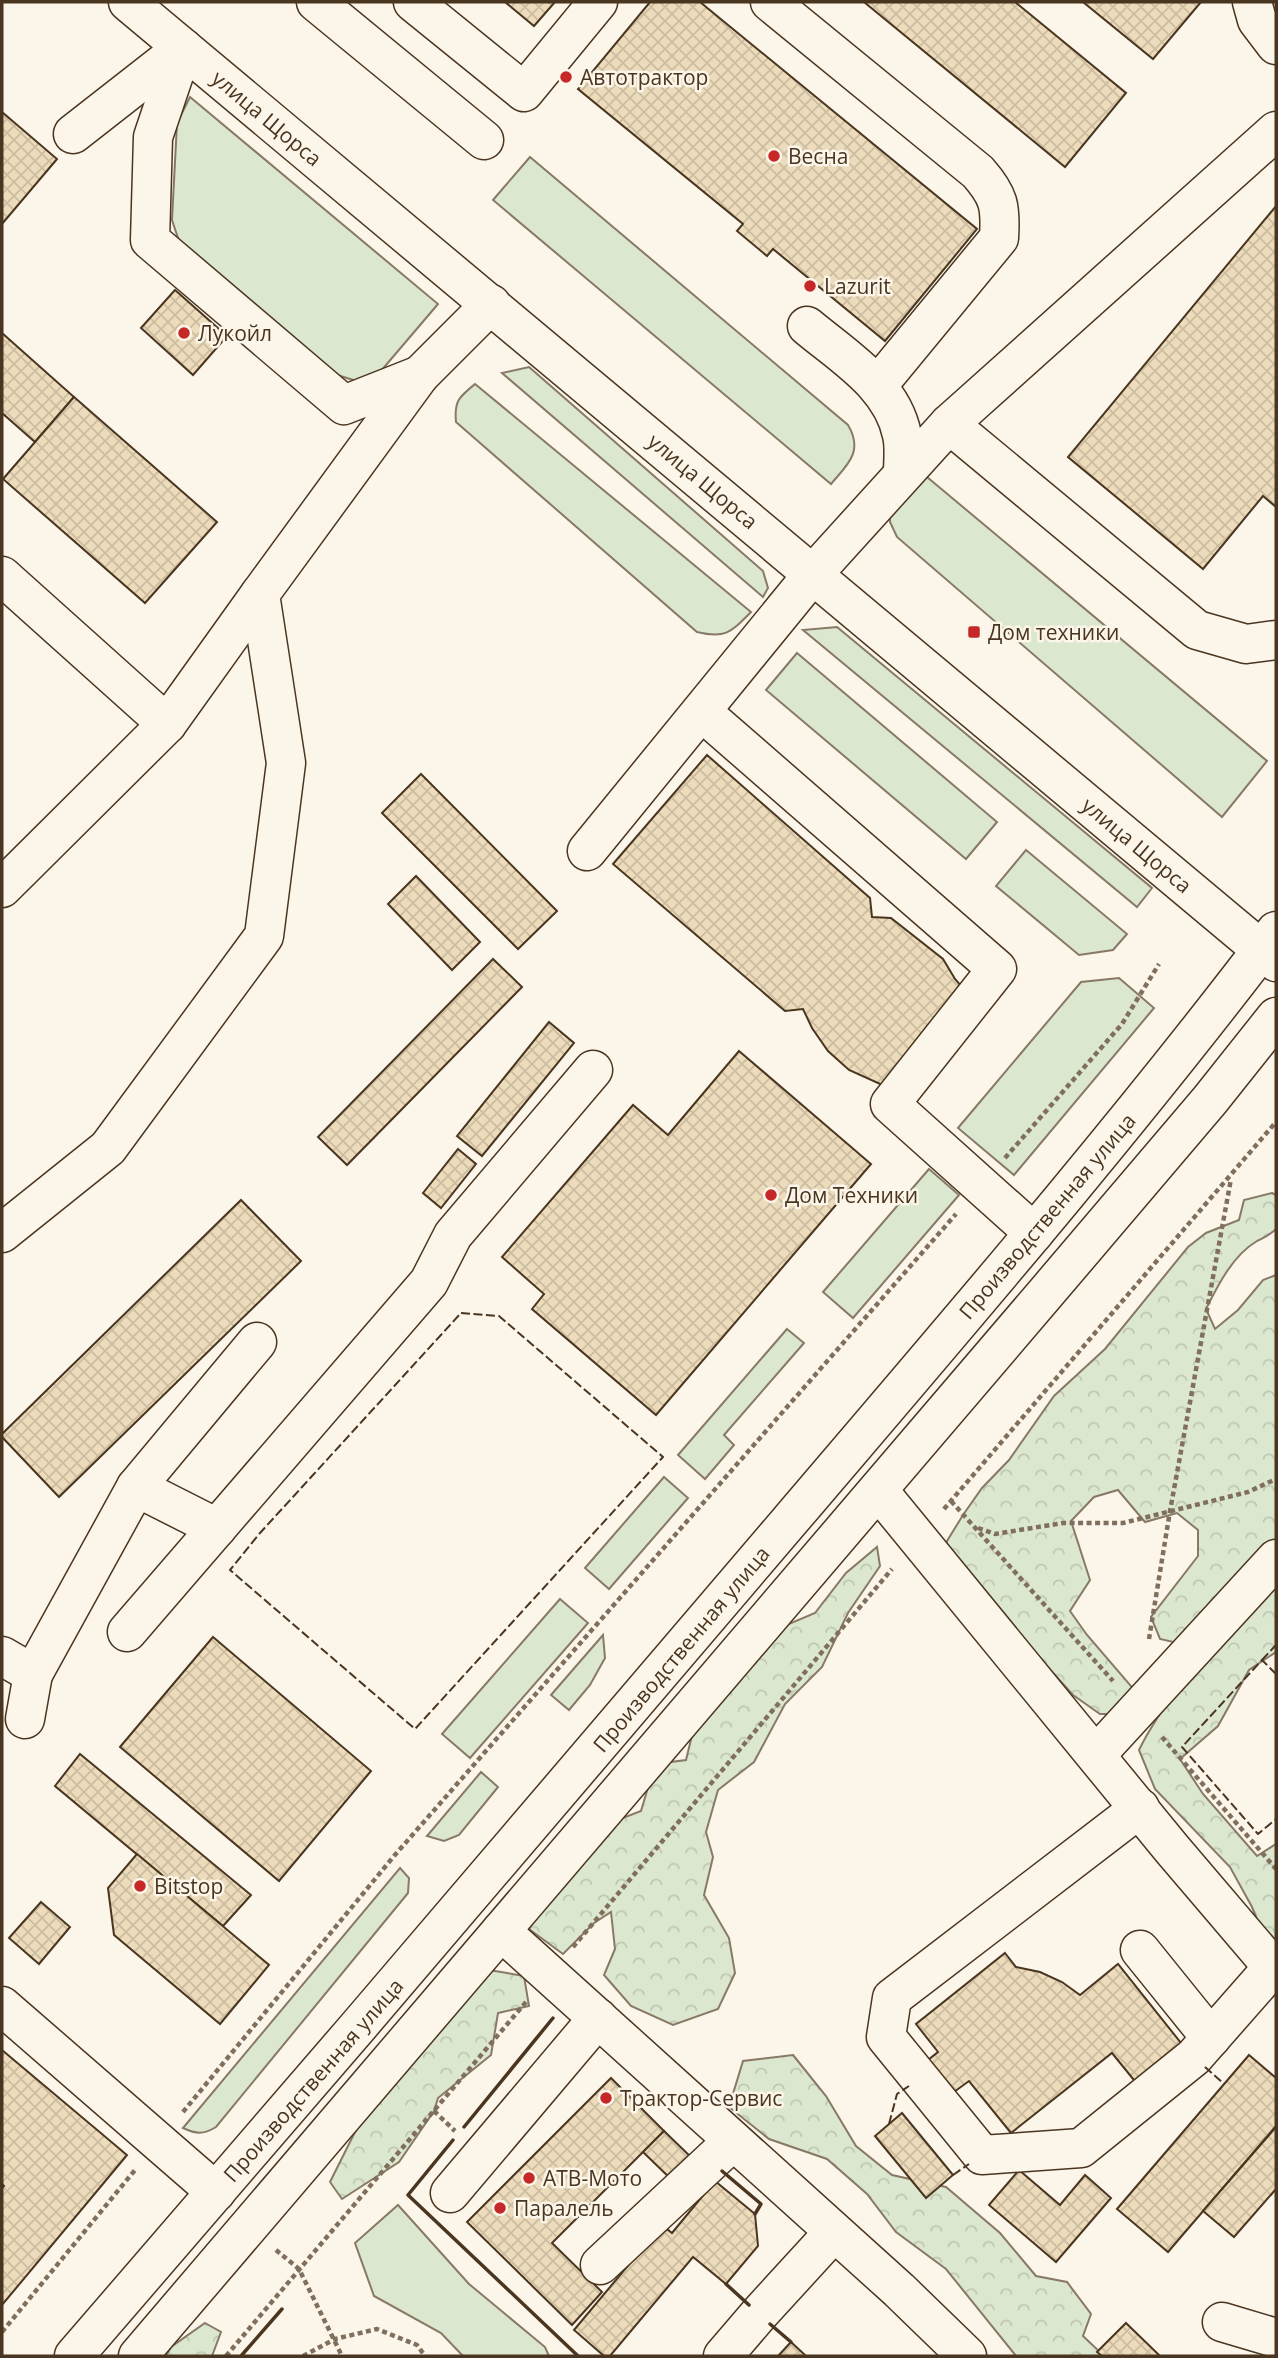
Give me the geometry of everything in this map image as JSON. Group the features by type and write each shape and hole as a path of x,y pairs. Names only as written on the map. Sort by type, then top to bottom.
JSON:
{"main road":[{"name":"улица Щорса","path":"128,2 813,574 1271,948"},
{"path":"316,2 484,140"},
{"path":"413,2 524,92 598,2"},
{"path":"770,2 978,172 993,189 1000,209 999,238 878,385"},
{"path":"1252,2 1258,20 1276,45"},
{"path":"73,134 183,48"},
{"path":"183,48 153,137 150,240 344,405 420,375"},
{"path":"587,851 813,574 949,424 1276,131"},
{"path":"2,888 167,724 420,375 491,304"},
{"path":"807,326 878,385 891,406 902,435 903,474"},
{"path":"949,424 1197,630 1246,645 1276,640"},
{"path":"2,576 167,724"},
{"path":"2,1233 108,1148 264,936 286,763 260,594"},
{"path":"702,712 997,969 890,1104 1034,1233"},
{"name":"Производственная улица","path":"74,2356 450,1921 1034,1233 1271,948"},
{"path":"138,2356 1202,1110 1276,1017"},
{"path":"127,1632 429,1282 453,1235 593,1070"},
{"path":"25,1719 17,1665 136,1487 257,1342"},
{"path":"136,1487 216,1528"},
{"path":"878,1490 1275,1969 1194,2057 1081,2148 982,2155 886,2037 892,1998 1140,1808"},
{"path":"1096,1755 1276,1559"},
{"path":"501,1931 835,2232 967,2356"},
{"path":"1140,1950 1211,2038"},
{"path":"2,2006 216,2192"},
{"path":"450,2193 598,2018"},
{"path":"600,2265 733,2141"},
{"path":"723,2356 835,2232"},
{"path":"1222,2322 1276,2338"}],"path":[{"path":"2,2332 394,1856 1122,1024 1159,964"},
{"path":"226,2356 918,1539 1276,1122"},
{"path":"1149,1643 1170,1511 1231,1177"},
{"path":"975,1527 995,1534 1063,1523 1123,1524 1248,1492 1276,1479"},
{"path":"951,1501 1138,1709 1276,1869"},
{"path":"434,2111 459,2134"},
{"path":"248,2227 299,2269 342,2356"},
{"path":"303,2356 335,2339 377,2329 417,2345 425,2356"}],"green space":[{"path":"190,97 438,304 369,385 309,366 184,256 172,220 177,123"},
{"path":"530,157 848,425 854,443 852,458 831,484 493,200"},
{"path":"529,367 763,571 768,588 763,597 502,373"},
{"path":"475,384 751,612 738,625 722,634 697,632 456,422 459,400"},
{"path":"921,472 1267,761 1222,817 897,537 890,522 890,505"},
{"path":"837,627 1152,888 1137,907 803,630"},
{"path":"797,653 997,822 966,859 766,690"},
{"path":"1026,850 1127,934 1113,950 1079,955 996,886"},
{"path":"1119,978 1154,1008 1014,1175 958,1128 1081,982"},
{"path":"929,1169 959,1195 853,1318 823,1292"},
{"path":"1272,1193 1276,1195 1276,1229 1248,1247 1233,1262 1206,1309 1215,1329 1238,1310 1263,1280 1276,1275 1276,1551 1186,1645 1160,1639 1151,1617 1198,1556 1198,1530 1177,1513 1145,1522 1118,1490 1094,1497 1071,1521 1090,1580 1070,1611 1137,1693 1125,1714 1100,1714 1073,1695 947,1555 947,1541 982,1488 1009,1460 1054,1396 1105,1349 1188,1247 1206,1233 1239,1220 1244,1200"},
{"path":"787,1329 804,1343 724,1435 734,1445 705,1479 678,1455"},
{"path":"664,1477 688,1498 609,1589 585,1568"},
{"path":"877,1547 880,1566 848,1613 822,1667 785,1704 754,1762 718,1790 706,1832 713,1857 704,1895 729,1938 735,1973 718,2009 673,2025 631,2006 604,1975 615,1949 611,1912 594,1923 563,1954 529,1929 545,1894 602,1826 641,1811 655,1764 686,1760 696,1719 784,1626 815,1613 846,1573"},
{"path":"1276,1579 1276,1652 1249,1670 1218,1726 1180,1759 1203,1794 1257,1856 1276,1844 1276,1952 1268,1946 1252,1907 1230,1867 1155,1789 1139,1750 1184,1682"},
{"path":"560,1599 588,1623 470,1758 442,1734"},
{"path":"603,1635 605,1658 590,1685 569,1710 551,1695"},
{"path":"481,1772 498,1787 459,1835 444,1841 427,1836"},
{"path":"400,1868 409,1878 408,1893 216,2127 200,2133 183,2128"},
{"path":"489,1970 524,1976 529,2006 498,2013 491,2055 438,2098 434,2111 399,2162 342,2199 330,2182 356,2130"},
{"path":"793,2055 826,2096 856,2146 892,2175 946,2187 1000,2233 1036,2276 1067,2282 1091,2314 1083,2336 1104,2356 1016,2356 946,2269 896,2232 867,2194 827,2159 769,2139 729,2107 743,2061"},
{"path":"398,2205 469,2284 545,2347 549,2356 463,2356 441,2333 374,2296 355,2243"},
{"path":"205,2323 221,2332 212,2356 166,2356 171,2347"}],"building":[{"path":"505,2 555,2 534,26"},
{"name":"Весна","path":"650,2 700,2 977,229 885,341 773,249 767,256 737,231 743,224 578,89"},
{"path":"864,2 1015,2 1126,93 1065,167"},
{"path":"1083,2 1201,2 1153,59"},
{"path":"2,112 57,159 2,224"},
{"path":"1276,206 1276,507 1263,496 1203,569 1068,457"},
{"path":"175,290 227,336 193,375 141,328"},
{"path":"2,333 74,397 35,442 2,413"},
{"path":"74,397 217,522 145,603 3,479"},
{"path":"707,755 870,898 872,917 891,918 943,959 969,995 889,1088 849,1070 828,1051 803,1009 785,1011 613,864"},
{"path":"421,774 557,911 518,949 382,813"},
{"path":"416,876 480,942 452,970 388,904"},
{"path":"493,959 522,987 347,1165 318,1137"},
{"path":"549,1022 574,1043 482,1156 457,1136"},
{"path":"739,1051 871,1164 656,1415 532,1309 544,1294 502,1257 633,1105 668,1135"},
{"path":"458,1149 476,1164 441,1208 423,1193"},
{"path":"241,1200 301,1261 59,1497 2,1434"},
{"path":"213,1637 371,1771 279,1881 120,1747"},
{"path":"80,1754 251,1895 223,1926 55,1786"},
{"path":"137,1854 269,1965 220,2024 114,1935 108,1888"},
{"path":"41,1902 70,1927 39,1964 9,1938"},
{"path":"1005,1953 1016,1967 1040,1972 1062,1982 1080,1995 1118,1964 1185,2048 1138,2085 1112,2053 1011,2133 969,2081 954,2092 928,2060 938,2052 916,2024"},
{"path":"2,2050 127,2155 2,2305 4,2186"},
{"path":"1249,2055 1276,2078 1276,2126 1168,2252 1117,2209"},
{"path":"611,2078 664,2131 552,2243 602,2292 572,2325 467,2222"},
{"path":"902,2113 953,2175 926,2198 875,2136"},
{"path":"1276,2127 1276,2189 1234,2237 1203,2211"},
{"path":"664,2131 694,2160 673,2181 643,2152"},
{"path":"1019,2170 1060,2205 1085,2175 1111,2198 1056,2262 989,2205"},
{"path":"715,2181 755,2214 758,2246 726,2284 693,2257 610,2356 604,2356 574,2330 662,2225 672,2233"},
{"path":"1126,2323 1160,2356 1102,2356 1097,2352"},
{"path":"791,2342 806,2356 778,2356"}],"fence":[{"path":"461,1313 499,1316 663,1457 415,1729 230,1570 260,1533 461,1313"},
{"path":"1262,1660 1276,1645"},
{"path":"1276,1674 1262,1660 1182,1747 1258,1834 1276,1819"},
{"path":"1205,2067 1224,2084"},
{"path":"889,2124 897,2094 909,2086"},
{"path":"953,2175 969,2164"}],"wall":[{"path":"464,2127 553,2018"},
{"path":"453,2140 408,2195 578,2356"},
{"path":"722,2171 761,2204 755,2214"},
{"path":"726,2284 749,2305"},
{"path":"241,2356 282,2309"},
{"path":"770,2324 791,2342"}],"place":[{"name":"Автотрактор","path":"566,77"},
{"name":"Весна","path":"774,156"},
{"name":"Lazurit","path":"810,286"},
{"name":"Лукойл","path":"184,333"},
{"name":"Дом техники","path":"974,632"},
{"name":"Дом Техники","path":"771,1195"},
{"name":"Bitstop","path":"140,1886"},
{"name":"Трактор-Сервис","path":"606,2098"},
{"name":"АТВ-Мото","path":"529,2178"},
{"name":"Паралель","path":"500,2208"}]}
